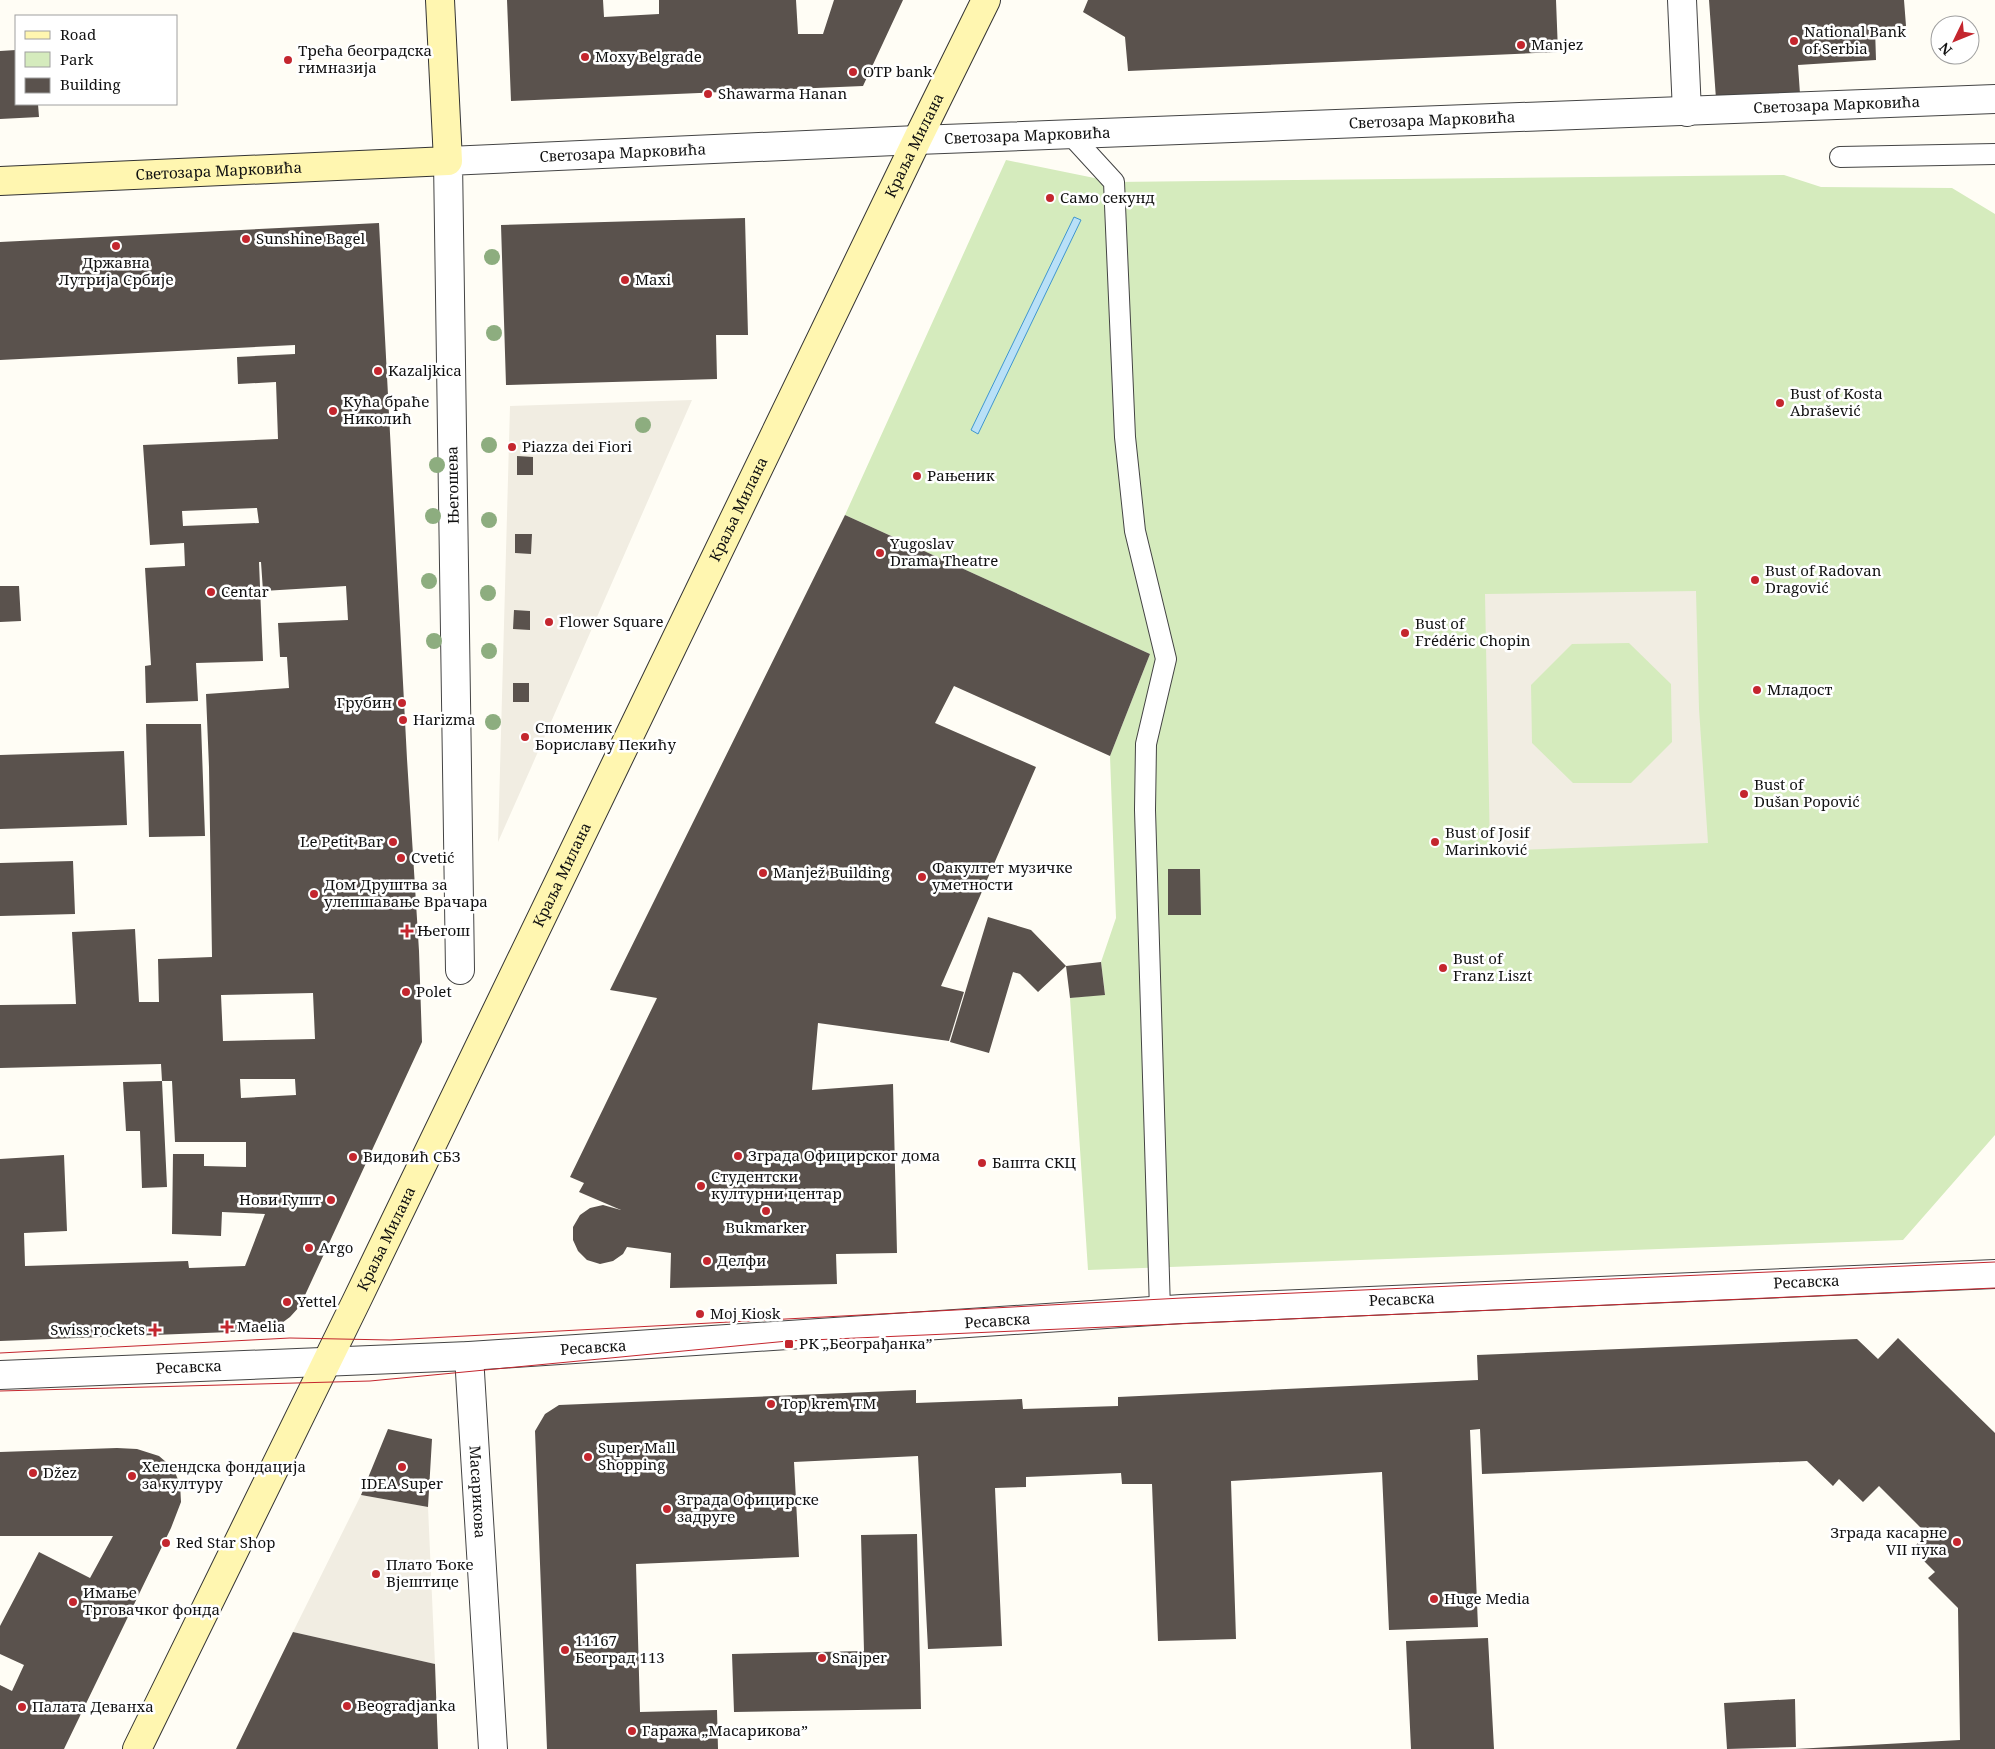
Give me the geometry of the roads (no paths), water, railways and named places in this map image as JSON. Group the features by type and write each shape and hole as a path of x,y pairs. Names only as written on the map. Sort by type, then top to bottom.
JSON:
{"main road":[{"name":"Његошева","path":"440,0 448,161"},
{"name":"Краља Милана","path":"137,1749 986,0"},
{"name":"Светозара Марковића","path":"0,181 448,161"}],"street":[{"path":"1682,0 1687,112"},
{"name":"Светозара Марковића","path":"448,161 917,140 1995,99"},
{"name":"Његошева","path":"448,161 460,970"},
{"name":"Ресавска","path":"0,1375 469,1356 1160,1310 1995,1274"},
{"name":"Масарикова","path":"469,1356 493,1749"}],"lane":[{"path":"1070,134 1114,182 1125,437 1135,531 1166,659 1146,744 1144,810 1160,1310"},
{"path":"1840,157 1995,154"}],"water":[{"path":"1074,217 1081,220 978,434 971,430"}],"tram line":[{"path":"0,1353 290,1338 390,1340 1182,1298 1995,1262"},
{"path":"0,1391 370,1381 788,1341 1995,1288"}],"place":[{"name":"National Bank of Serbia","path":"1794,41"},
{"name":"Manjez","path":"1521,45"},
{"name":"Moxy Belgrade","path":"585,57"},
{"name":"Трећа београдска гимназија","path":"288,60"},
{"name":"OTP bank","path":"853,72"},
{"name":"Shawarma Hanan","path":"708,94"},
{"name":"Само секунд","path":"1050,198"},
{"name":"Sunshine Bagel","path":"246,239"},
{"name":"Државна Лутрија Србије","path":"116,246"},
{"name":"Maxi","path":"625,280"},
{"name":"Kazaljkica","path":"378,371"},
{"name":"Bust of Kosta Abrašević","path":"1780,403"},
{"name":"Кућа браће Николић","path":"333,411"},
{"name":"Piazza dei Fiori","path":"512,447"},
{"name":"Рањеник","path":"917,476"},
{"name":"Yugoslav Drama Theatre","path":"880,553"},
{"name":"Bust of Radovan Dragović","path":"1755,580"},
{"name":"Centar","path":"211,592"},
{"name":"Flower Square","path":"549,622"},
{"name":"Bust of Frédéric Chopin","path":"1405,633"},
{"name":"Младост","path":"1757,690"},
{"name":"Грубин","path":"402,703"},
{"name":"Harizma","path":"403,720"},
{"name":"Споменик Бориславу Пекићу","path":"525,737"},
{"name":"Bust of Dušan Popović","path":"1744,794"},
{"name":"Le Petit Bar","path":"393,842"},
{"name":"Bust of Josif Marinković","path":"1435,842"},
{"name":"Cvetić","path":"401,858"},
{"name":"Manjež Building","path":"763,873"},
{"name":"Факултет музичке уметности","path":"922,877"},
{"name":"Дом Друштва за улепшавање Врачара","path":"314,894"},
{"name":"Његош","path":"407,931"},
{"name":"Bust of Franz Liszt","path":"1443,968"},
{"name":"Polet","path":"406,992"},
{"name":"Зграда Официрског дома","path":"738,1156"},
{"name":"Видовић СБЗ","path":"353,1157"},
{"name":"Башта СКЦ","path":"982,1163"},
{"name":"Студентски културни центар","path":"701,1186"},
{"name":"Нови Гушт","path":"331,1200"},
{"name":"Bukmarker","path":"766,1211"},
{"name":"Argo","path":"309,1248"},
{"name":"Делфи","path":"707,1261"},
{"name":"Yettel","path":"287,1302"},
{"name":"Moj Kiosk","path":"700,1314"},
{"name":"Maelia","path":"227,1327"},
{"name":"Swiss rockets","path":"155,1330"},
{"name":"РК „Београђанка”","path":"789,1344"},
{"name":"Top krem TM","path":"771,1404"},
{"name":"Super Mall Shopping","path":"588,1457"},
{"name":"IDEA Super","path":"402,1467"},
{"name":"Džez","path":"33,1473"},
{"name":"Хелендска фондација за културу","path":"132,1476"},
{"name":"Зграда Официрске задруге","path":"667,1509"},
{"name":"Зграда касарне VII пука","path":"1957,1542"},
{"name":"Red Star Shop","path":"166,1543"},
{"name":"Плато Ђоке Вјештице","path":"376,1574"},
{"name":"Huge Media","path":"1434,1599"},
{"name":"Имање Трговачког фонда","path":"73,1602"},
{"name":"11167 Београд 113","path":"565,1650"},
{"name":"Snajper","path":"822,1658"},
{"name":"Beogradjanka","path":"347,1706"},
{"name":"Палата Деванха","path":"22,1707"},
{"name":"Гаража „Масарикова”","path":"632,1731"}]}
